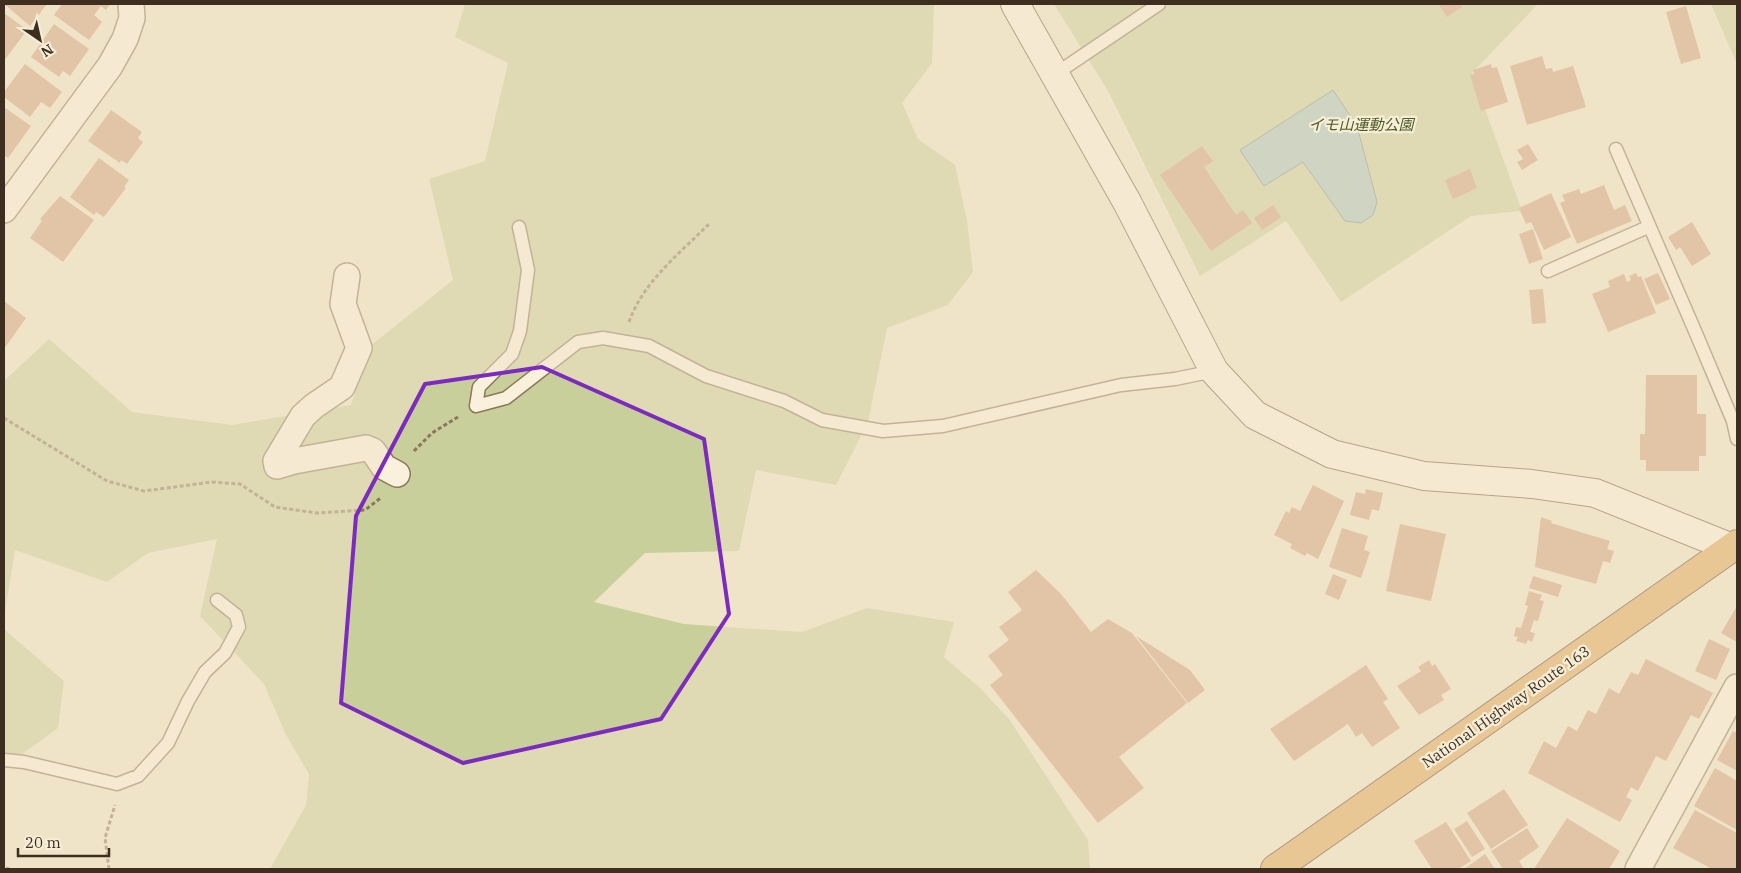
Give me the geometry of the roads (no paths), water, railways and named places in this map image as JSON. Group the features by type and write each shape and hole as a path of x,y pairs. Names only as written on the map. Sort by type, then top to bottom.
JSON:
{"highway":[{"name":"National Highway Route 163","path":"1276,869 1734,546"}],"street":[{"path":"4,210 110,66 125,39 132,18 131,4"},
{"path":"1015,4 1127,202 1214,371 1256,415 1332,454 1424,476 1532,484 1595,493 1734,546"},
{"path":"347,276 343,304 360,348 342,387 303,416 276,461 278,466 294,461 366,448 373,451 384,467 397,474"},
{"path":"1638,869 1737,687"}],"lane":[{"path":"1054,75 1159,4"},
{"path":"1616,149 1648,227 1696,332 1733,421 1737,439"},
{"path":"519,227 528,270 520,331 512,354 479,388 476,406 506,398 578,342 603,338 650,346 706,376 784,401 822,420 883,431 943,426 1121,385 1175,379 1214,371"},
{"path":"1548,271 1648,227"},
{"path":"4,760 24,762 117,784 138,776 168,743 205,672 225,653 239,628 236,615 217,600"}],"water":[{"path":"1333,90 1357,126 1377,202 1373,215 1361,223 1345,221 1303,162 1264,186 1240,150"}],"park label":[{"name":"イモ山運動公園","path":"1361,125"}]}
